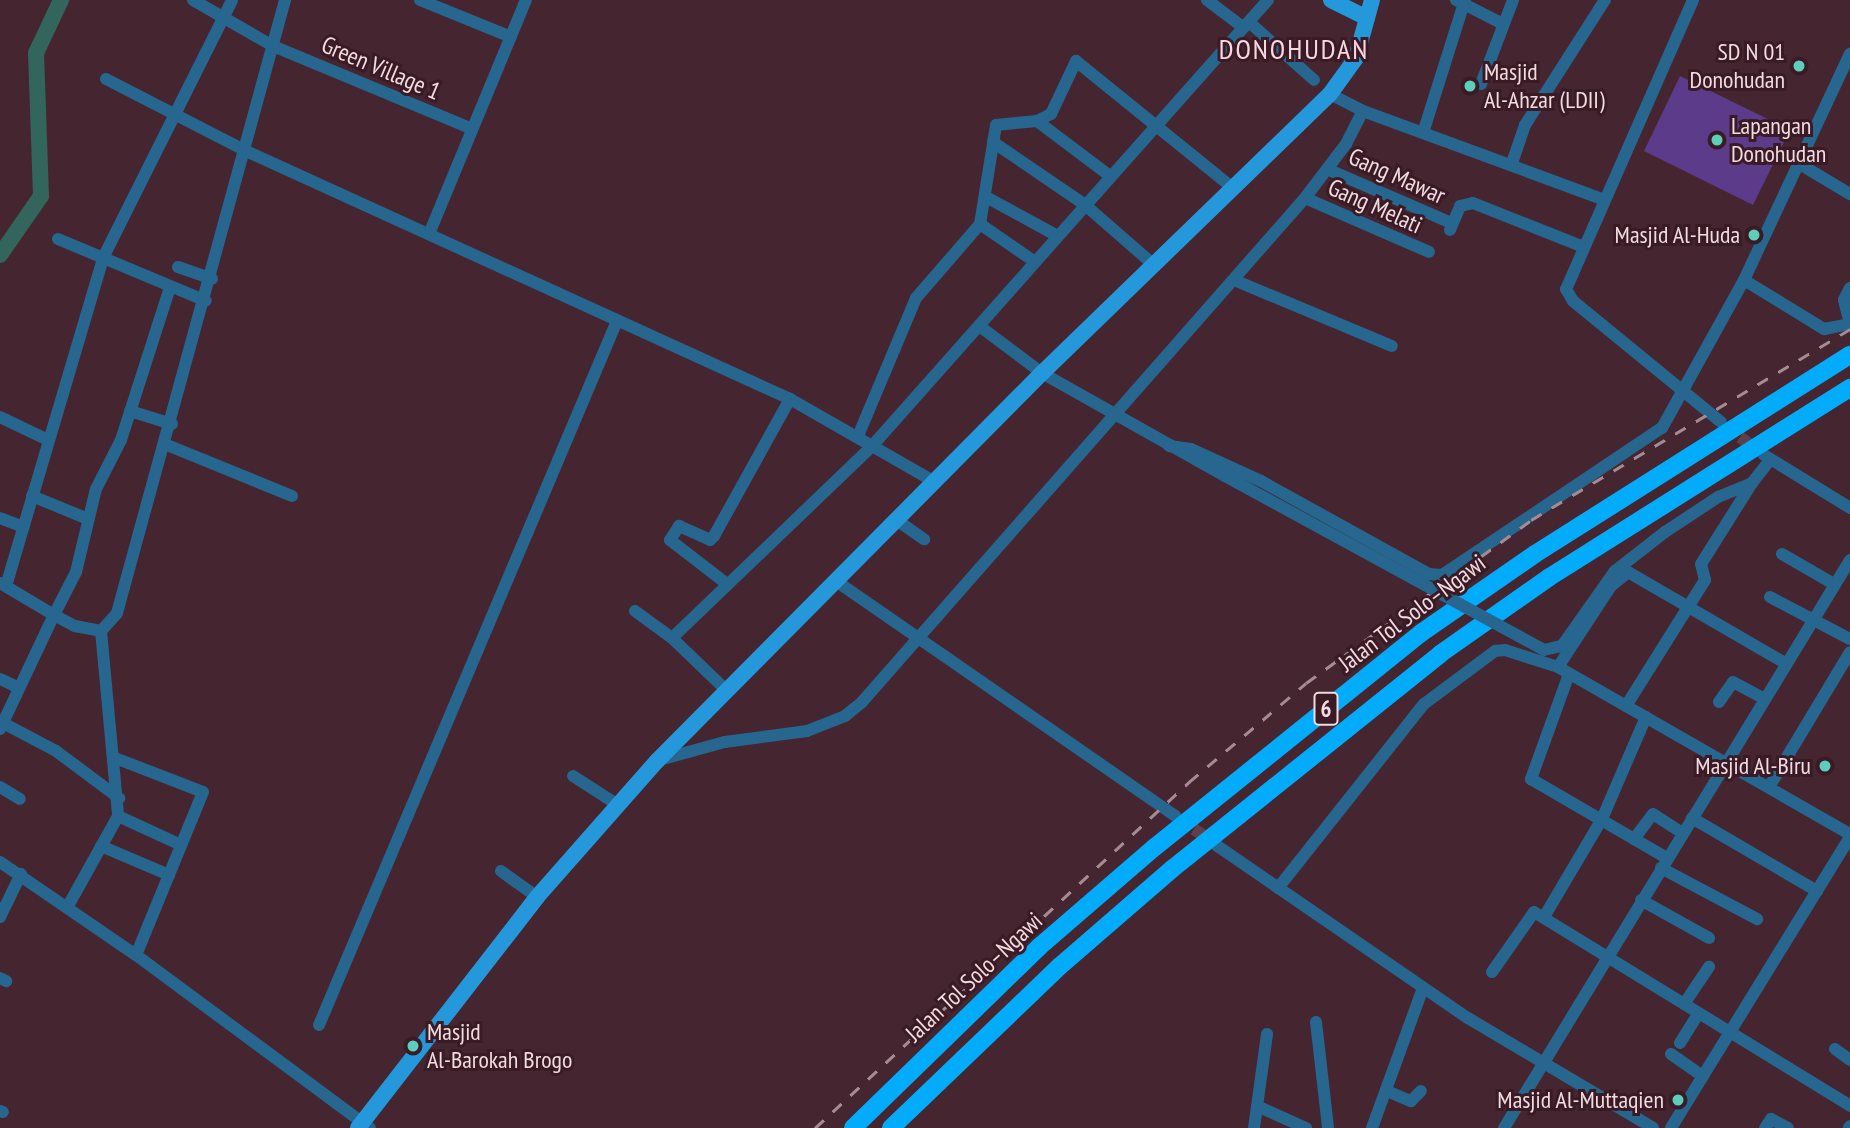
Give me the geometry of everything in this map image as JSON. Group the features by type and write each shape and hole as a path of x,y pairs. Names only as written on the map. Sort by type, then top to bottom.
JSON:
{"highway":[{"name":"Jalan Tol Solo–Ngawi","path":"853,1128 1050,938 1155,847 1421,634 1535,554 1850,355"},
{"name":"Jalan Tol Solo–Ngawi","path":"891,1128 1111,922 1440,654 1548,578 1850,388"}],"main road":[{"path":"1331,0 1367,18"},
{"path":"363,1126 537,897 657,761 898,521 933,481 1330,94 1351,69 1372,0"}],"street":[{"name":"Green Village 1","path":"192,0 273,46 472,129"},
{"path":"101,631 75,626 3,585 23,527 103,258 226,21 232,0"},
{"path":"68,906 118,816 116,758 101,631 117,613 166,445 285,0"},
{"path":"420,0 511,37"},
{"path":"429,234 526,0"},
{"path":"1207,0 1247,25 1314,80"},
{"path":"672,638 873,445 982,328 1056,235 1268,0"},
{"path":"1481,84 1513,0"},
{"path":"1512,163 1525,125 1605,0"},
{"path":"1693,0 1567,281 1568,295 1721,422"},
{"path":"1423,133 1462,1 1503,24"},
{"path":"1169,446 1192,449 1261,481 1437,576 1544,503 1657,434 1684,392 1744,280 1850,54"},
{"path":"858,436 916,298 980,224 988,198 993,142 999,123 1037,121 1059,104 1076,61 1233,188"},
{"path":"106,79 246,151 790,398 933,481"},
{"path":"1330,94 1363,111 1512,163 1602,199"},
{"path":"657,761 725,742 807,731 845,716 920,638 1112,415 1305,198 1327,169 1363,111"},
{"path":"1037,121 1110,176"},
{"path":"993,142 1084,204 1154,265"},
{"path":"1798,163 1850,194"},
{"name":"Gang Mawar","path":"1327,169 1450,226 1460,206 1473,203 1581,246"},
{"path":"988,198 1056,235"},
{"name":"Gang Melati","path":"1305,198 1429,252"},
{"path":"980,224 1035,262"},
{"path":"58,239 206,301"},
{"path":"178,267 212,278"},
{"path":"1234,280 1392,346"},
{"path":"1744,280 1824,329 1850,324 1844,300 1850,288"},
{"path":"119,798 56,751 1,726 17,687 76,572 88,519 130,411 170,288"},
{"path":"319,1025 617,321"},
{"path":"982,328 1042,373 1112,415 1544,650 1562,646 1615,571 1665,532 1718,497 1752,483"},
{"path":"727,584 670,540 679,526 710,540 714,536 790,398"},
{"path":"130,411 172,424"},
{"path":"0,417 48,440"},
{"path":"166,445 292,496"},
{"path":"1626,706 1687,604 1705,580 1701,564 1766,457 1850,508"},
{"path":"32,496 88,519"},
{"path":"0,517 23,527"},
{"path":"898,521 924,539"},
{"path":"1782,554 1835,584"},
{"path":"1504,1128 1763,698 1850,560"},
{"path":"1757,919 1664,863 1634,839 1602,819 1531,779 1563,671 1623,575 1639,575 1785,663"},
{"path":"836,581 1176,816"},
{"path":"1770,597 1850,639"},
{"path":"635,611 672,638 726,690"},
{"path":"1278,888 1430,699 1495,651 1514,652 1563,671 1726,762 1850,836 1671,1128"},
{"path":"1769,787 1850,652"},
{"path":"0,679 17,687"},
{"path":"1719,702 1732,682 1763,698"},
{"path":"1544,918 1602,819 1646,717"},
{"path":"116,758 203,792 136,955"},
{"path":"573,776 618,805"},
{"path":"0,787 20,799"},
{"path":"1634,839 1653,814 1682,833"},
{"path":"118,816 181,845"},
{"path":"1692,818 1817,891"},
{"path":"1216,845 1423,988 1652,1128"},
{"path":"101,846 169,875"},
{"path":"0,862 136,955 363,1126"},
{"path":"501,871 537,897"},
{"path":"0,917 21,874"},
{"path":"1641,900 1709,937"},
{"path":"1492,972 1531,912 1608,956 1850,1106"},
{"path":"1684,1004 1709,967"},
{"path":"1372,1128 1423,988"},
{"path":"1681,1043 1698,1014"},
{"path":"1316,1022 1328,1128"},
{"path":"1254,1128 1267,1034"},
{"path":"1835,1049 1850,1060"},
{"path":"1671,1054 1703,1076"},
{"path":"1387,1091 1411,1101 1421,1091"},
{"path":"1257,1106 1306,1128"},
{"path":"1765,1128 1773,1119 1788,1128"}],"shaded area":[{"name":"Lapangan Donohudan","path":"1680,76 1790,130 1753,205 1644,151"}],"waterway":[{"path":"0,255 41,196 36,53 61,0"}],"tunnel":[{"path":"1726,426 1758,451"},
{"path":"1179,819 1213,842"}],"railway":[{"path":"815,1128 1189,782 1306,683 1531,520 1850,329"}],"place":[{"name":"SD N 01 Donohudan","path":"1799,66"},
{"name":"Masjid Al-Ahzar (LDII)","path":"1470,86"},
{"name":"Lapangan Donohudan","path":"1717,140"},
{"name":"Masjid Al-Huda","path":"1754,235"},
{"name":"Masjid Al-Biru","path":"1825,766"},
{"name":"Masjid Al-Barokah Brogo","path":"413,1046"},
{"name":"Masjid Al-Muttaqien","path":"1678,1100"}],"district":[{"name":"DONOHUDAN","path":"1294,49"}]}
